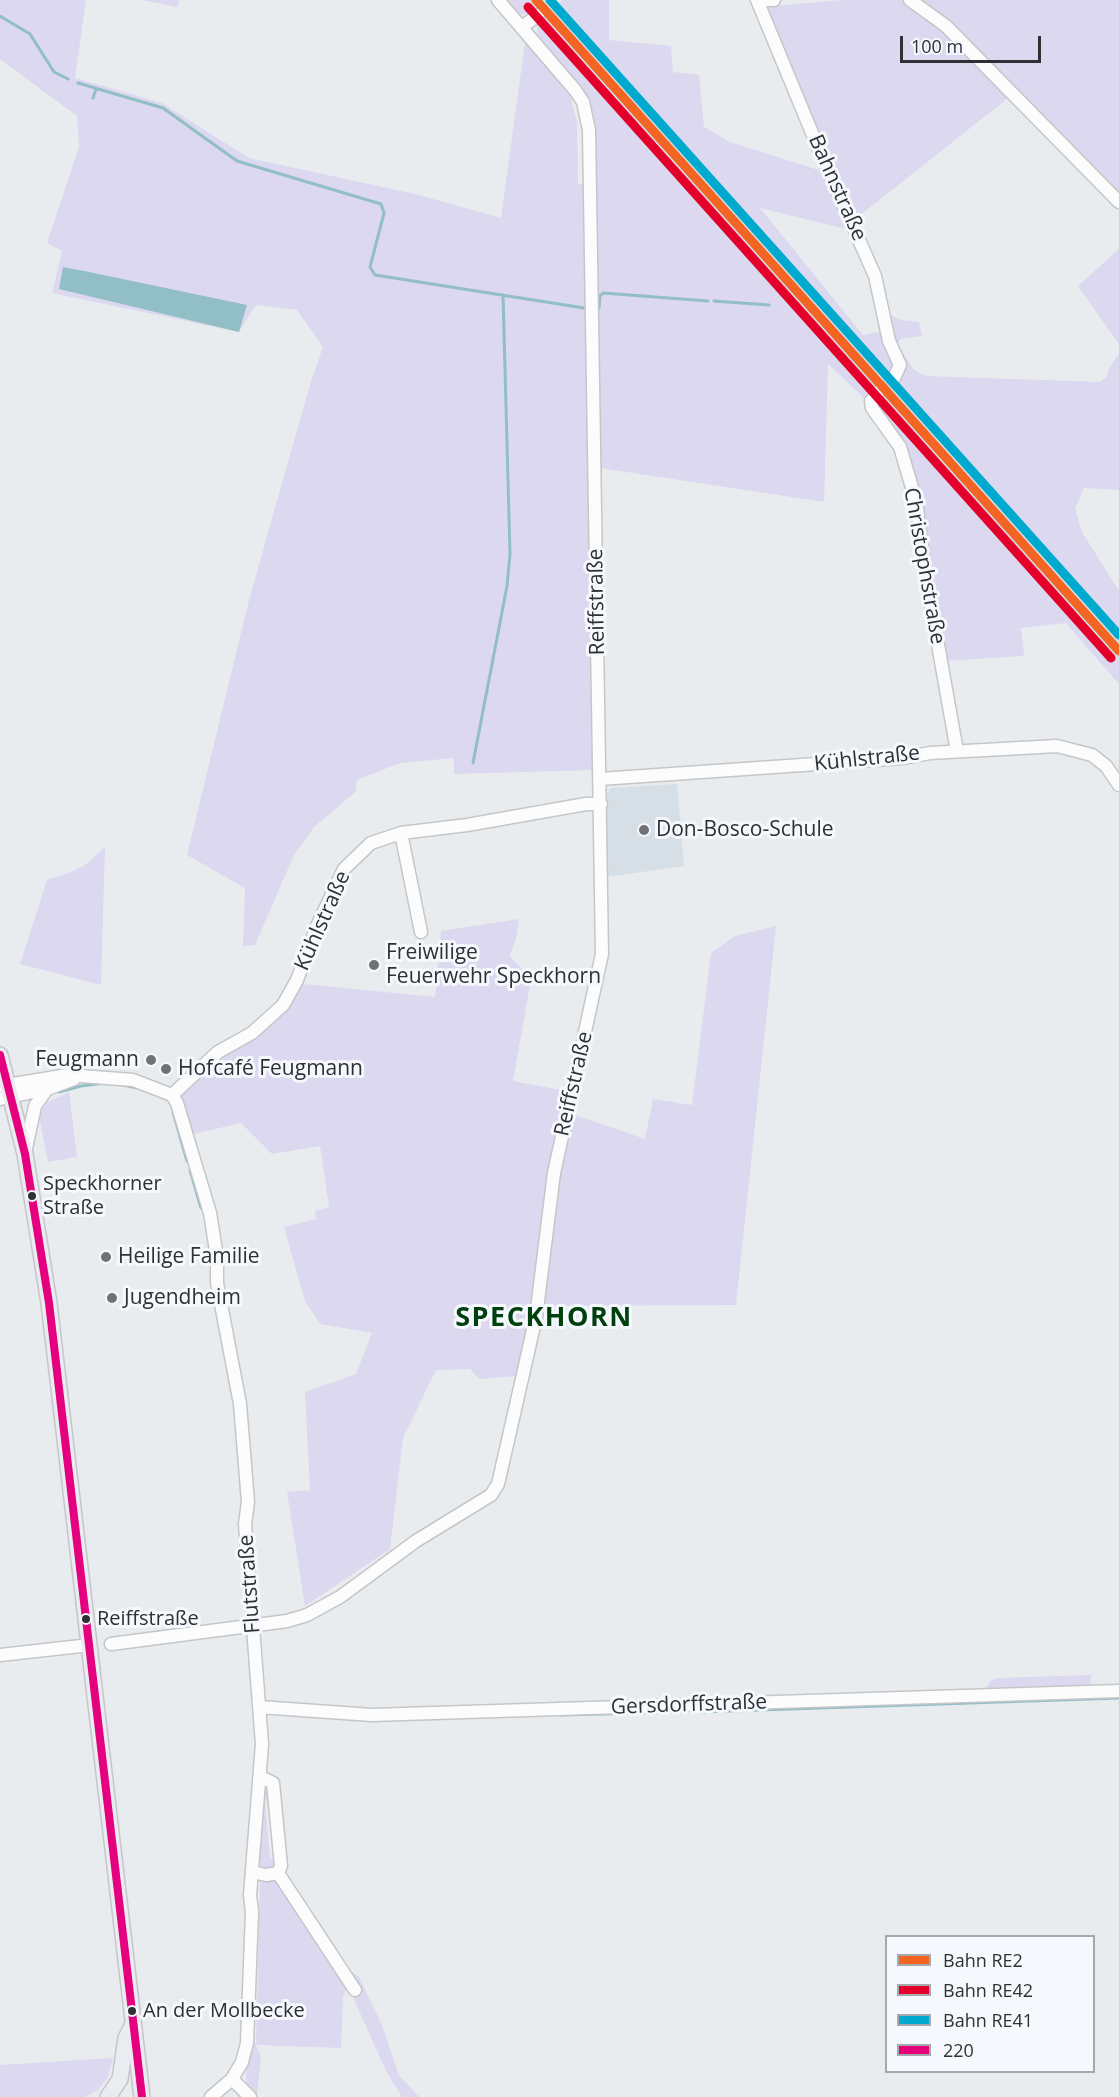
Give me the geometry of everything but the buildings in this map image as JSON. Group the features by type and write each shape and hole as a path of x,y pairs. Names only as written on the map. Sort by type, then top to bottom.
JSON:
{"main road":[{"path":"0,1055 5,1092 25,1154 50,1303 84,1646 142,2097"},
{"path":"108,2097 120,2079 126,2038 133,2024"}],"street":[{"name":"Reiffstraße","path":"111,1644 286,1621 323,1607 416,1541 491,1495 498,1484 536,1317 554,1173 602,954 589,130 583,102 565,77 498,0"},
{"path":"757,0 774,0"},
{"name":"Bahnstraße","path":"757,0 822,157 875,276 889,341 900,365 894,378"},
{"path":"910,0 946,26 1119,202"},
{"path":"522,27 538,15"},
{"name":"Christophstraße","path":"878,392 871,401 872,408 900,447 916,501 925,572 957,751"},
{"name":"Kühlstraße","path":"600,779 903,758 957,751 1057,746 1075,748 1092,755 1106,766 1119,785"},
{"name":"Kühlstraße","path":"172,1095 218,1052 252,1033 283,1005 297,980 317,926 344,870 371,843 401,832 478,823 586,804 601,804"},
{"path":"401,832 421,932"},
{"path":"5,1092 68,1075 133,1080 172,1095"},
{"path":"5,1092 47,1089 84,1076"},
{"path":"25,1154 35,1106 47,1089"},
{"name":"Flutstraße","path":"172,1095 177,1103 212,1224 217,1257 217,1283 240,1404 259,1707 261,1777 252,1872 247,2043 242,2062 232,2079 211,2097"},
{"path":"0,1655 84,1646"},
{"name":"Gersdorffstraße","path":"259,1707 372,1715 1119,1691"},
{"path":"252,1872 266,1875 278,1872 281,1866 273,1783 261,1777"},
{"path":"278,1872 354,1990"},
{"path":"232,2079 250,2097"}],"shaded area":[{"path":"0,0 86,0 75,78 162,103 249,158 415,194 501,218 525,42 569,93 577,121 578,184 595,184 593,114 589,101 580,86 538,38 537,25 544,17 874,389 868,402 828,364 824,502 587,466 592,770 454,774 454,758 400,763 357,780 356,791 314,827 294,855 255,945 243,946 245,888 187,855 249,600 311,381 323,347 297,310 256,305 239,332 52,293 62,251 47,243 79,147 77,116 0,59"},
{"path":"141,0 179,0 178,7"},
{"path":"504,0 529,0 537,9 530,14 517,15"},
{"path":"529,0 554,0 558,4 943,434 1119,633 1119,663"},
{"path":"562,0 609,0 609,40 671,46 673,72 699,75 704,127 730,142 825,172 854,231 760,208 863,335 884,331 897,364 889,376 558,4"},
{"path":"841,0 1119,0 1119,202 1012,95 854,220 765,7"},
{"path":"1119,249 1119,344 1078,286"},
{"path":"892,316 901,320 919,322 922,336 900,339 898,345 914,370 927,376 1100,382 1107,376 1109,368 1119,354 1119,490 1084,488 1075,508 1082,532 1119,591 1119,633 894,380 899,376 886,317"},
{"path":"880,394 1119,663 1119,684 1066,623 1021,628 1024,656 943,661 911,480 874,407"},
{"name":"Don-Bosco-Schule","path":"677,784 684,866 607,877 606,795 611,788"},
{"path":"105,847 101,985 20,964 47,880 85,865"},
{"path":"519,919 510,956 531,979 513,1081 566,1091 575,1115 645,1139 653,1099 692,1105 711,953 735,936 776,926 736,1305 534,1306 518,1376 479,1379 470,1369 436,1370 403,1438 390,1549 305,1606 287,1492 310,1490 305,1392 356,1374 372,1333 320,1324 305,1301 284,1227 316,1219 315,1211 329,1207 320,1146 272,1154 241,1123 189,1135 179,1098 182,1092 225,1051 276,1021 288,1009 303,984 435,997 441,931"},
{"path":"69,1092 77,1157 48,1162 39,1116 46,1103"},
{"path":"1091,1675 1090,1688 985,1691 990,1681 997,1678"},
{"path":"265,1785 269,1801 267,1799 265,1802 270,1857 275,1861 275,1867 271,1869 261,1868 258,1863"},
{"path":"260,1881 282,1881 331,1957 359,1977 382,2025 399,2075 419,2097 402,2097 386,2071 348,1986 343,1996 341,2048 256,2045 261,2056 257,2097 247,2097 246,2068 250,2036 256,2044"},
{"path":"113,2058 108,2077 98,2090 85,2097 0,2097 0,2065"}],"water":[{"path":"63,267 247,305 239,332 59,289"}],"waterway":[{"path":"0,16 30,34 54,72 68,79"},
{"path":"78,83 163,108 237,161 381,204 384,213 370,267 375,275 584,308"},
{"path":"93,98 96,89"},
{"path":"599,308 600,296 603,293 708,301"},
{"path":"473,763 507,586 510,554 503,295"},
{"path":"714,301 769,305"},
{"path":"59,1092 105,1083"},
{"path":"123,1085 137,1088"},
{"path":"173,1112 187,1161"},
{"path":"190,1170 201,1208"},
{"path":"700,1712 1119,1698"},
{"path":"560,1715 684,1712"}],"tunnel":[{"path":"538,15 555,0"},
{"path":"878,392 894,378"}],"rail line":[{"name":"RE2","path":"536,0 1119,651"},
{"name":"RE41","path":"550,0 1119,635"},
{"name":"RE42","path":"528,7 1111,658"}],"transit line":[{"name":"220","path":"0,1055 25,1154 49,1303 142,2097"}],"place":[{"name":"Don-Bosco-Schule","path":"644,830"},
{"name":"Freiwilige Feuerwehr Speckhorn","path":"374,965"},
{"name":"Feugmann","path":"151,1060"},
{"name":"Hofcafé Feugmann","path":"166,1069"},
{"name":"Speckhorner Straße","path":"32,1196"},
{"name":"Heilige Familie","path":"106,1257"},
{"name":"Jugendheim","path":"112,1298"},
{"name":"Reiffstraße","path":"86,1619"},
{"name":"An der Mollbecke","path":"132,2011"}],"district":[{"name":"SPECKHORN","path":"544,1318"}]}
